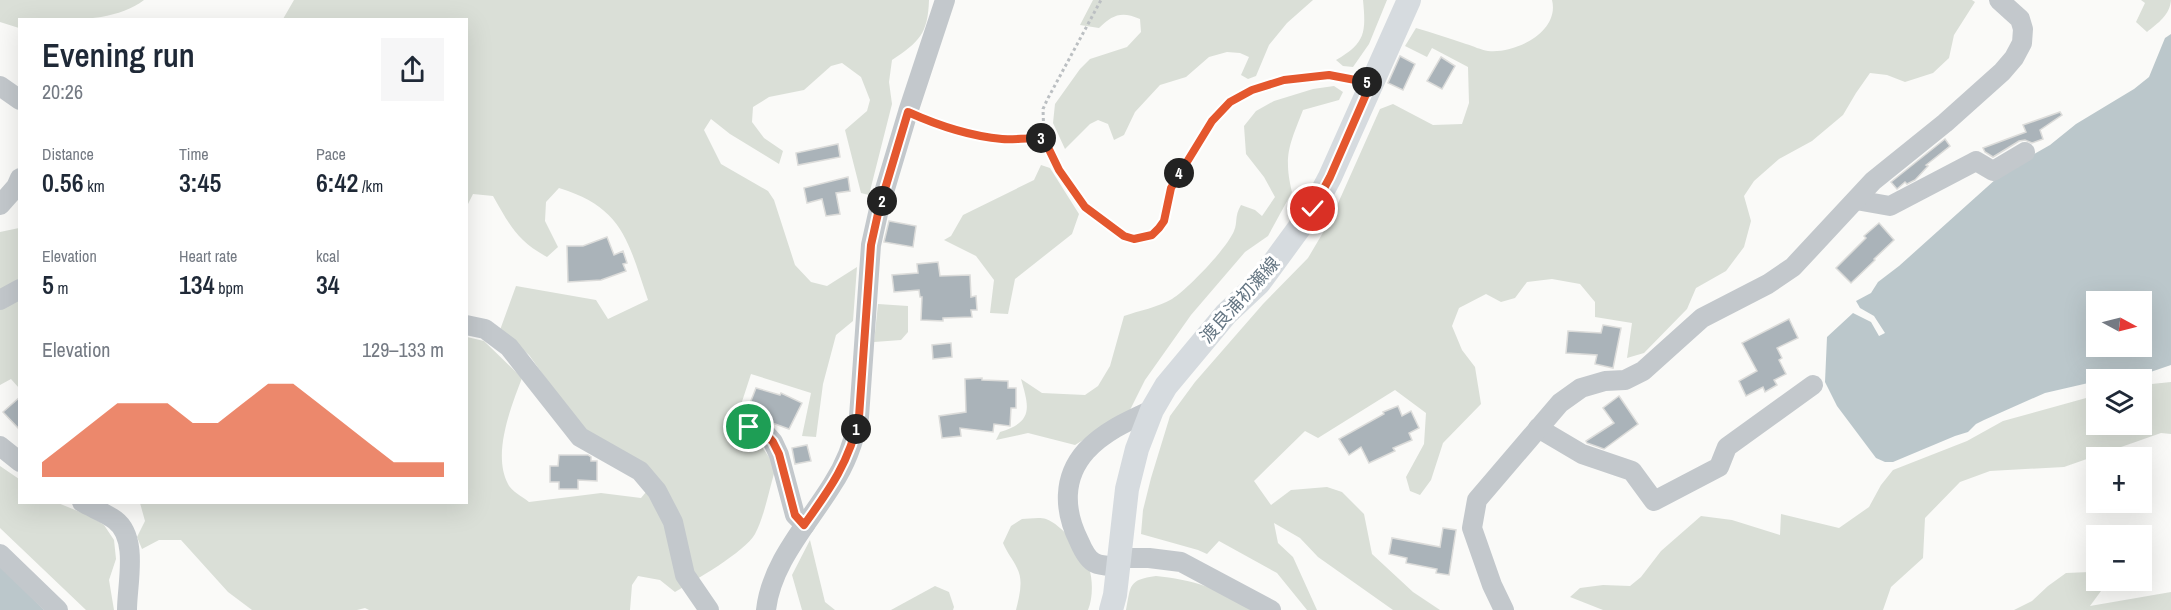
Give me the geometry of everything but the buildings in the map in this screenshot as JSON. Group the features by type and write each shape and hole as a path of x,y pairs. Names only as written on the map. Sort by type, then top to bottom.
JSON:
{"main road":[{"name":"渡良浦初瀬線","path":"1112,610 1127,489 1137,449 1152,410 1172,378 1226,314 1259,283 1313,209 1330,177 1409,0"}],"street":[{"path":"766,610 774,580 784,559 804,525 833,484 854,440 859,417 871,245 879,209 908,112 945,0"},
{"path":"1504,610 1492,585 1472,528 1477,500 1560,403 1581,388 1605,381 1625,380 1643,371 1702,318 1768,284 1793,267 1873,181 1945,123 2014,58 2022,43 2023,29 2020,19 1999,0"},
{"path":"0,86 18,99"},
{"path":"1856,200 1890,206 1976,161 1993,171 2025,152"},
{"path":"0,205 18,182"},
{"path":"0,300 18,290"},
{"path":"468,325 484,329 509,347 580,437 640,471 657,491 673,522 685,575 709,610"},
{"path":"1539,428 1582,454 1632,471 1654,501 1719,467 1727,447 1813,385"},
{"path":"1152,410 1111,429 1086,452 1074,470 1066,498 1071,523 1085,553 1095,563 1118,563 1149,558 1181,562 1271,610"},
{"path":"749,427 765,433 773,442 779,454 795,515 804,525"},
{"path":"0,446 18,460"},
{"path":"86,504 115,519 124,529 129,542 127,610"},
{"path":"0,554 58,610"}],"path":[{"path":"1101,0 1043,109 1044,139 1059,170 1085,207 1124,236 1134,239 1152,235 1159,228 1164,221 1171,188 1212,121 1230,102 1252,90 1284,80 1329,75 1371,83"},
{"path":"908,112 944,128 974,135 1003,139 1034,137 1044,139"}],"shaded area":[{"path":"0,0 144,0 131,8 101,17 18,18 18,28 0,22"},
{"path":"294,0 929,0 927,21 920,36 909,48 892,60 889,82 892,104 869,195 861,193 845,130 867,111 870,100 861,77 842,63 831,66 804,90 769,97 753,107 752,122 764,138 783,151 779,164 730,134 711,119 704,130 721,164 768,191 774,200 795,265 811,282 827,286 857,267 853,321 836,335 823,384 816,437 802,436 811,393 751,374 737,417 743,441 762,447 776,467 758,527 755,534 741,549 675,592 660,580 638,576 632,585 630,610 369,610 365,608 357,610 252,610 228,592 181,540 159,540 142,549 137,537 145,521 140,504 468,504 468,337 484,341 522,378 502,445 504,472 508,484 517,494 529,502 601,493 641,498 656,480 587,436 529,355 500,330 516,286 596,300 608,319 648,300 635,261 620,230 598,206 581,196 559,188 546,202 545,221 558,247 547,257 521,238 493,196 473,194 468,204 468,18 284,18"},
{"path":"1093,0 1313,0 1287,23 1269,45 1256,76 1248,79 1241,75 1249,57 1240,53 1227,52 1209,57 1186,77 1160,85 1135,112 1124,135 1114,140 1108,124 1098,120 1090,124 1065,149 1053,123 1055,104 1090,59 1127,47 1141,32 1140,19 1128,15 1113,17 1099,28 1080,25"},
{"path":"1363,0 1387,0 1369,44 1353,67 1343,66 1336,60 1353,48 1362,36 1364,29"},
{"path":"1552,0 1972,0 1975,2 1954,35 1949,58 1933,73 1905,82 1887,75 1870,73 1843,115 1812,141 1779,159 1754,181 1744,196 1751,221 1744,247 1726,271 1696,288 1687,309 1644,353 1627,358 1632,323 1595,317 1595,302 1580,284 1552,279 1527,282 1515,298 1501,302 1486,294 1459,308 1452,326 1462,350 1475,367 1481,404 1443,443 1431,480 1420,495 1410,491 1406,477 1424,444 1426,413 1395,390 1318,438 1305,431 1254,481 1271,505 1291,490 1327,487 1342,492 1364,514 1372,554 1413,592 1440,610 1393,610 1318,557 1300,538 1274,523 1278,543 1293,557 1317,610 1307,610 1277,573 1219,541 1207,554 1141,534 1143,510 1170,416 1195,382 1263,304 1308,258 1331,219 1380,109 1393,104 1433,125 1462,124 1469,103 1468,67 1432,48 1427,57 1405,46 1416,28 1485,50 1511,49 1533,39 1542,31 1553,12"},
{"path":"2141,0 2171,0 2166,14 2147,32 2136,22 2145,3"},
{"path":"2171,34 2171,365 2152,371 2152,369 2086,369 2086,384 2045,393 1976,424 1968,432 1893,462 1885,462 1876,458 1837,406 1825,382 1827,337 1853,313 1871,322 1879,336 1885,333 1874,316 1860,308 1856,301 1871,293 1878,282 2006,170 2050,145 2076,124 2134,89 2149,77 2165,38"},
{"path":"1334,86 1343,92 1339,100 1303,110 1289,150 1288,168 1292,192 1268,236 1245,252 1191,315 1145,380 1129,412 1075,445 1028,433 996,440 1000,432 1011,428 1024,418 1027,405 1021,379 1042,393 1085,395 1098,386 1110,366 1124,316 1167,302 1187,287 1216,257 1230,238 1241,205 1255,210 1262,216 1275,197 1264,177 1246,154 1244,126 1256,111 1274,101 1313,89"},
{"path":"1041,165 1050,168 1079,214 1072,234 1015,279 1008,314 990,313 994,280 976,256 944,240 951,236 963,215 1034,180"},
{"path":"18,228 18,387 11,379 0,385 0,232"},
{"path":"878,304 908,306 908,332 901,340 874,342"},
{"path":"2171,382 2171,434 2161,433 2121,447 2086,447 2086,459 2064,467 1990,471 1960,482 1925,518 1923,558 1891,587 1883,610 1603,610 1570,597 1580,588 1603,585 1630,586 1641,577 1661,551 1701,516 1732,520 1780,535 1781,514 1839,528 1869,507 1881,485 1893,470 1967,441 2003,421 2086,398 2086,435 2152,435 2152,384"},
{"path":"0,466 18,478 18,504 60,504 90,516 104,525 114,540 116,559 109,580 114,610 86,610 0,528"},
{"path":"1043,518 1052,522 1078,547 1087,562 1091,578 1092,595 1088,610 1016,610 1020,578 1003,543 1011,526 1022,519"},
{"path":"810,540 825,602 835,610 802,610 792,575"},
{"path":"0,566 44,610 0,610"},
{"path":"2086,572 2086,591 2101,591 2090,606 2171,592 2171,610 2014,610 2032,601 2066,573"},
{"path":"1156,576 1206,586 1229,596 1250,610 1126,610 1132,585 1140,579"},
{"path":"935,586 949,592 953,610 891,610"}],"route":[{"path":"749,427 765,433 773,442 779,454 795,515 804,525 833,484 854,440 859,417 871,245 879,209 908,112 944,128 974,135 1003,139 1034,137 1044,139 1059,170 1085,207 1124,236 1134,239 1152,235 1164,221 1171,188 1212,121 1230,102 1252,90 1284,80 1329,75 1371,83 1330,177 1313,209"}]}
